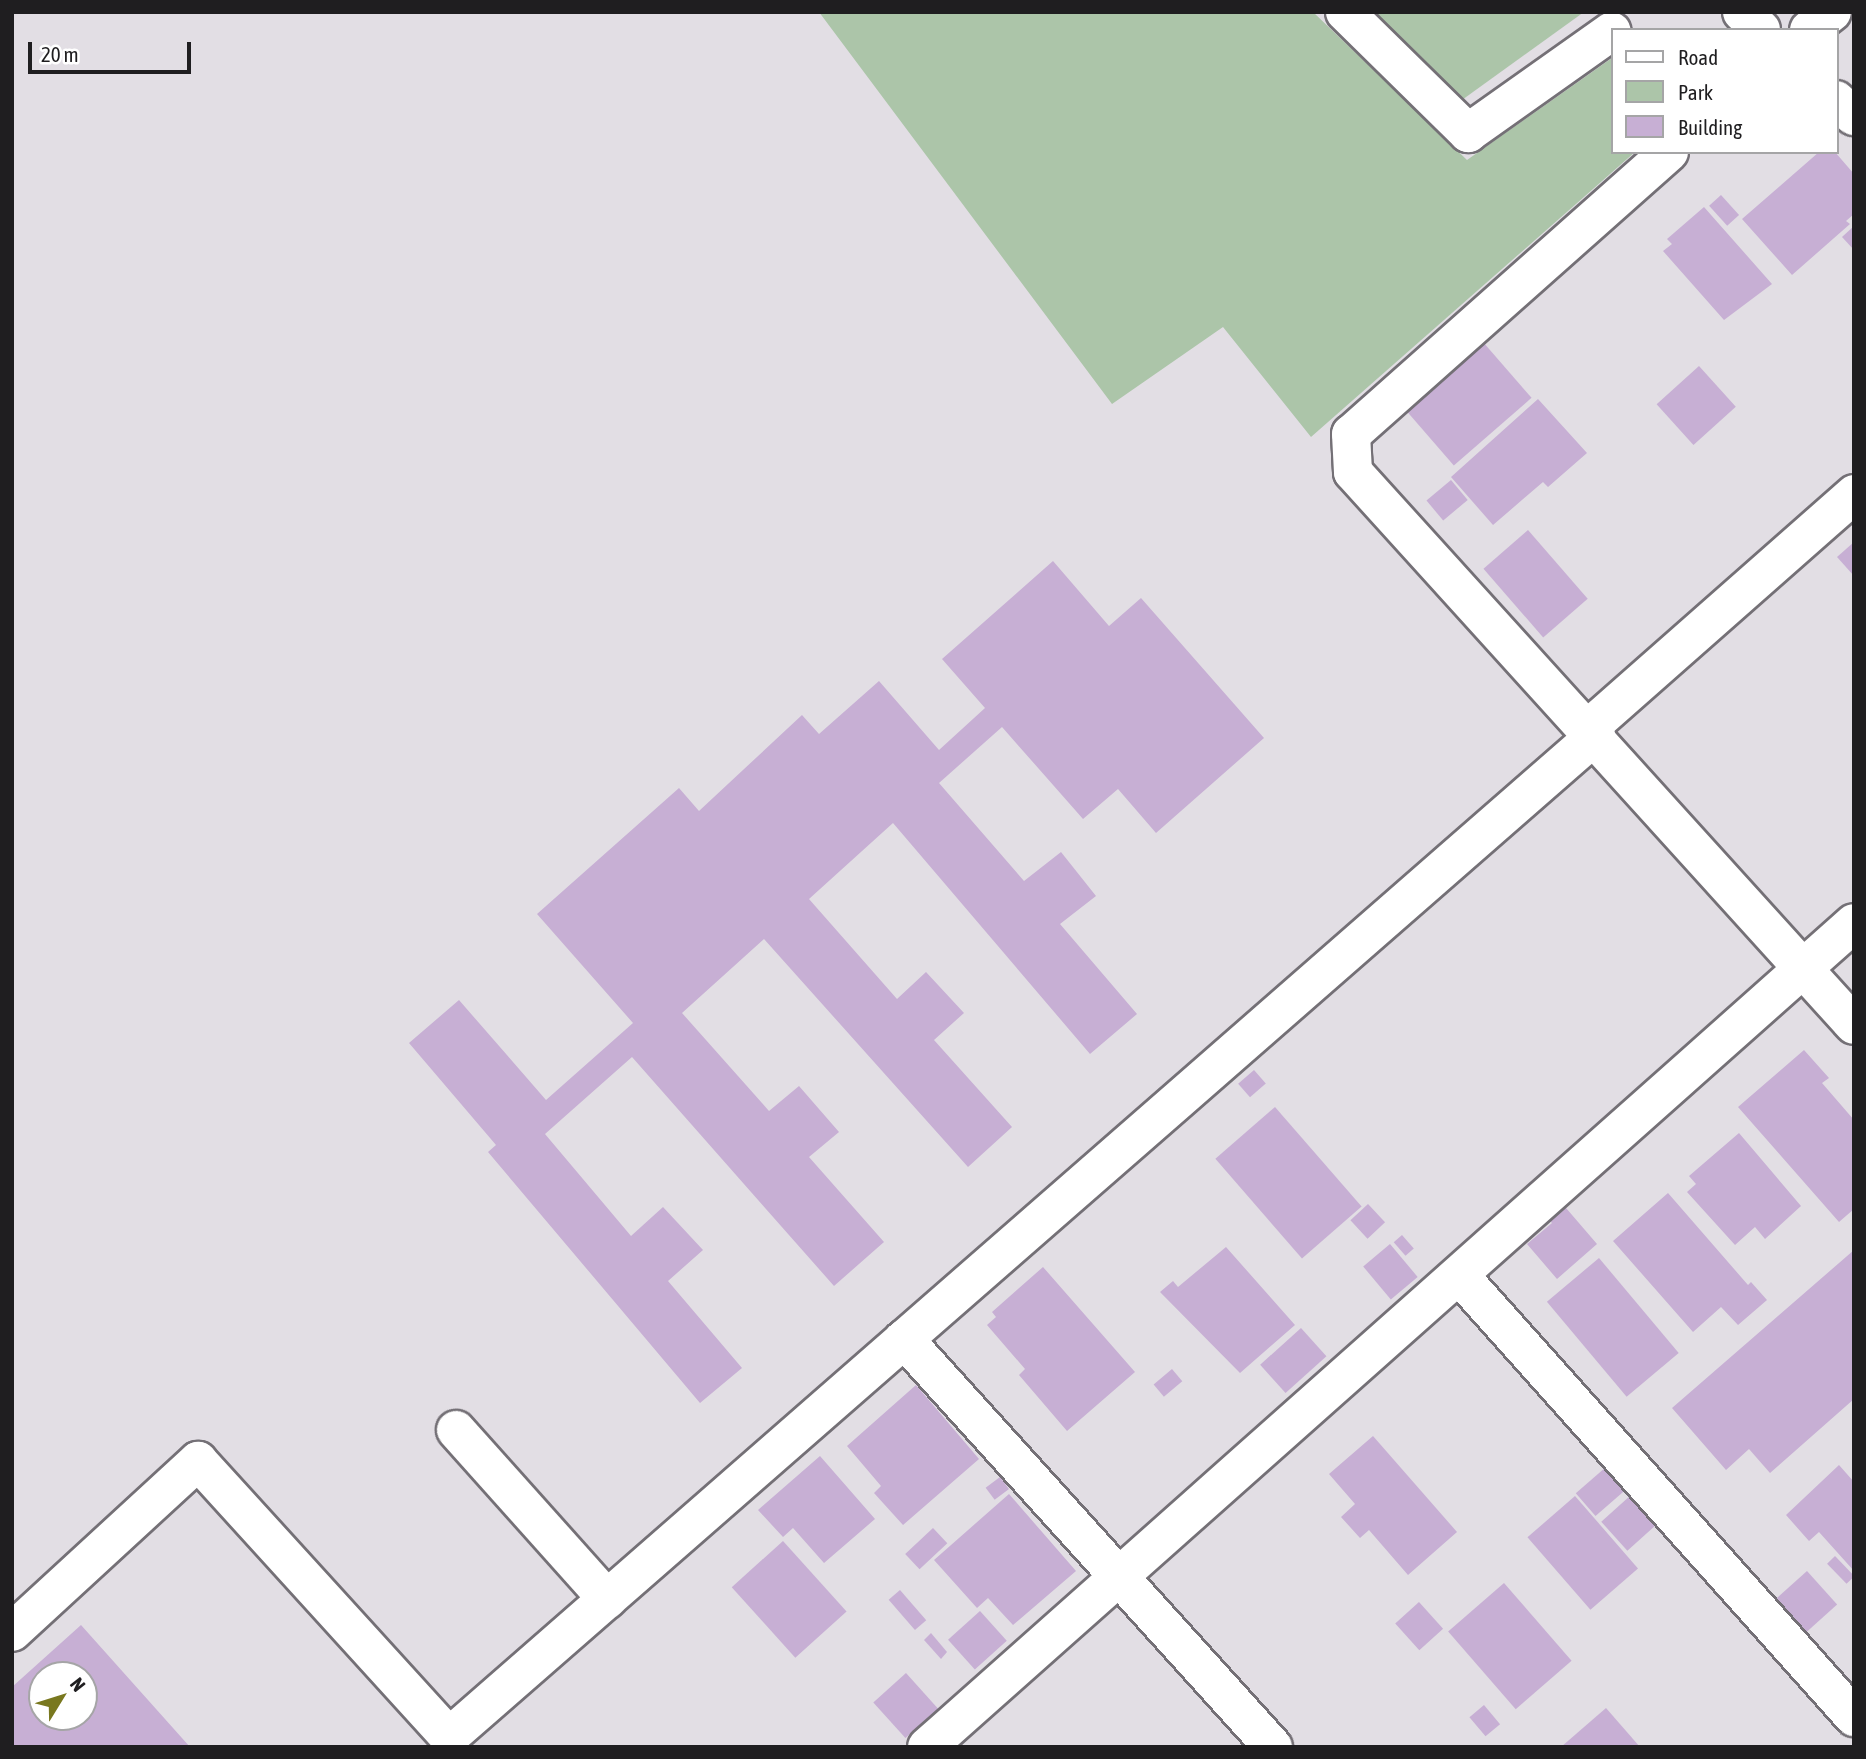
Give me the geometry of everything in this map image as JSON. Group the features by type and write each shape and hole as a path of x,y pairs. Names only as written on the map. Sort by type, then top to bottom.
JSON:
{"street":[{"path":"1345,12 1468,133 1610,32"},
{"path":"1616,28 1639,12"},
{"path":"1742,12 1759,28"},
{"path":"1812,28 1832,12"},
{"path":"1838,102 1854,116"},
{"path":"1667,154 1351,434 1353,472 1592,732 1854,1025"},
{"path":"12,1632 198,1461 449,1737 1592,732 1854,494"},
{"path":"927,1747 1854,923"},
{"path":"1459,1275 1854,1717"},
{"path":"904,1339 1273,1747"},
{"path":"456,1430 607,1599"}],"green space":[{"path":"819,12 1313,12 1467,160 1610,59 1610,154 1633,154 1311,437 1223,327 1112,404"},
{"path":"1361,12 1584,12 1455,105"}],"building":[{"path":"1817,154 1837,154 1854,174 1854,214 1846,221 1850,224 1792,275 1742,219"},
{"path":"1721,195 1739,215 1727,226 1709,206"},
{"path":"1704,207 1772,284 1724,320 1663,251 1672,244 1667,239"},
{"path":"1854,226 1854,250 1842,237"},
{"path":"1483,342 1532,398 1454,465 1405,410"},
{"path":"1699,366 1736,407 1693,445 1657,404"},
{"path":"1538,399 1587,453 1548,487 1543,482 1493,525 1451,477"},
{"path":"1451,480 1468,500 1443,520 1426,501"},
{"path":"1528,530 1588,599 1543,637 1483,569"},
{"path":"1854,542 1854,576 1837,557"},
{"path":"1053,561 1109,626 1141,598 1264,738 1156,833 1118,789 1083,819 1002,727 939,783 1024,881 1061,852 1096,896 1060,924 1137,1014 1090,1054 893,823 809,899 897,999 926,972 964,1013 934,1040 1012,1127 968,1167 764,939 682,1013 769,1111 799,1086 839,1132 809,1157 884,1242 834,1286 632,1057 545,1134 631,1236 663,1207 703,1250 668,1281 742,1368 700,1403 488,1152 496,1145 409,1043 459,1000 546,1100 633,1023 537,914 679,788 699,811 802,715 819,734 879,681 939,750 985,708 942,659"},
{"path":"1804,1050 1829,1078 1822,1083 1854,1120 1854,1209 1839,1222 1738,1107"},
{"path":"1254,1070 1266,1084 1250,1097 1238,1084"},
{"path":"1275,1107 1362,1207 1302,1258 1215,1159"},
{"path":"1739,1133 1801,1206 1765,1239 1755,1227 1735,1245 1687,1192 1696,1184 1689,1176"},
{"path":"1668,1193 1748,1285 1751,1282 1767,1300 1738,1325 1721,1307 1693,1332 1613,1241"},
{"path":"1560,1201 1597,1244 1557,1279 1527,1244 1552,1223 1544,1215"},
{"path":"1368,1204 1385,1222 1367,1239 1350,1220"},
{"path":"1402,1235 1414,1249 1406,1256 1394,1242"},
{"path":"1390,1244 1418,1277 1391,1299 1363,1266"},
{"path":"1226,1247 1295,1325 1240,1373 1160,1292 1173,1281 1178,1287"},
{"path":"1854,1250 1854,1399 1770,1473 1749,1449 1726,1470 1672,1408"},
{"path":"1599,1258 1679,1353 1627,1397 1547,1302"},
{"path":"1043,1267 1135,1372 1067,1431 1019,1375 1025,1369 987,1325 996,1317 992,1312"},
{"path":"1301,1328 1326,1356 1286,1393 1260,1365"},
{"path":"1172,1369 1182,1381 1164,1397 1154,1384"},
{"path":"916,1385 979,1459 903,1525 874,1493 881,1486 847,1446"},
{"path":"1373,1436 1457,1532 1408,1575 1369,1530 1360,1538 1341,1517 1355,1504 1329,1474"},
{"path":"820,1456 875,1519 824,1563 793,1528 783,1537 758,1510"},
{"path":"1839,1465 1854,1482 1854,1571 1819,1532 1809,1541 1786,1515"},
{"path":"1606,1467 1626,1490 1595,1516 1576,1493"},
{"path":"1000,1477 1009,1489 995,1500 986,1488"},
{"path":"1009,1494 1076,1571 1013,1625 988,1598 977,1608 934,1560"},
{"path":"1631,1495 1657,1524 1627,1551 1601,1522"},
{"path":"1575,1496 1638,1568 1590,1610 1527,1537"},
{"path":"933,1528 947,1543 920,1569 905,1554"},
{"path":"783,1541 847,1612 795,1658 732,1587"},
{"path":"1835,1556 1854,1576 1847,1584 1827,1564"},
{"path":"1807,1571 1837,1604 1805,1633 1775,1600"},
{"path":"1504,1583 1572,1661 1516,1709 1448,1632"},
{"path":"900,1590 926,1620 915,1630 889,1600"},
{"path":"1419,1602 1443,1629 1419,1650 1395,1623"},
{"path":"980,1611 1007,1641 975,1669 948,1640"},
{"path":"81,1625 190,1747 12,1747 12,1687 28,1673 28,1731 98,1731 98,1661 41,1661"},
{"path":"931,1633 947,1652 941,1659 924,1640"},
{"path":"906,1673 938,1709 905,1738 873,1702"},
{"path":"1484,1705 1500,1724 1486,1736 1469,1717"},
{"path":"1606,1708 1640,1747 1561,1747"}]}
